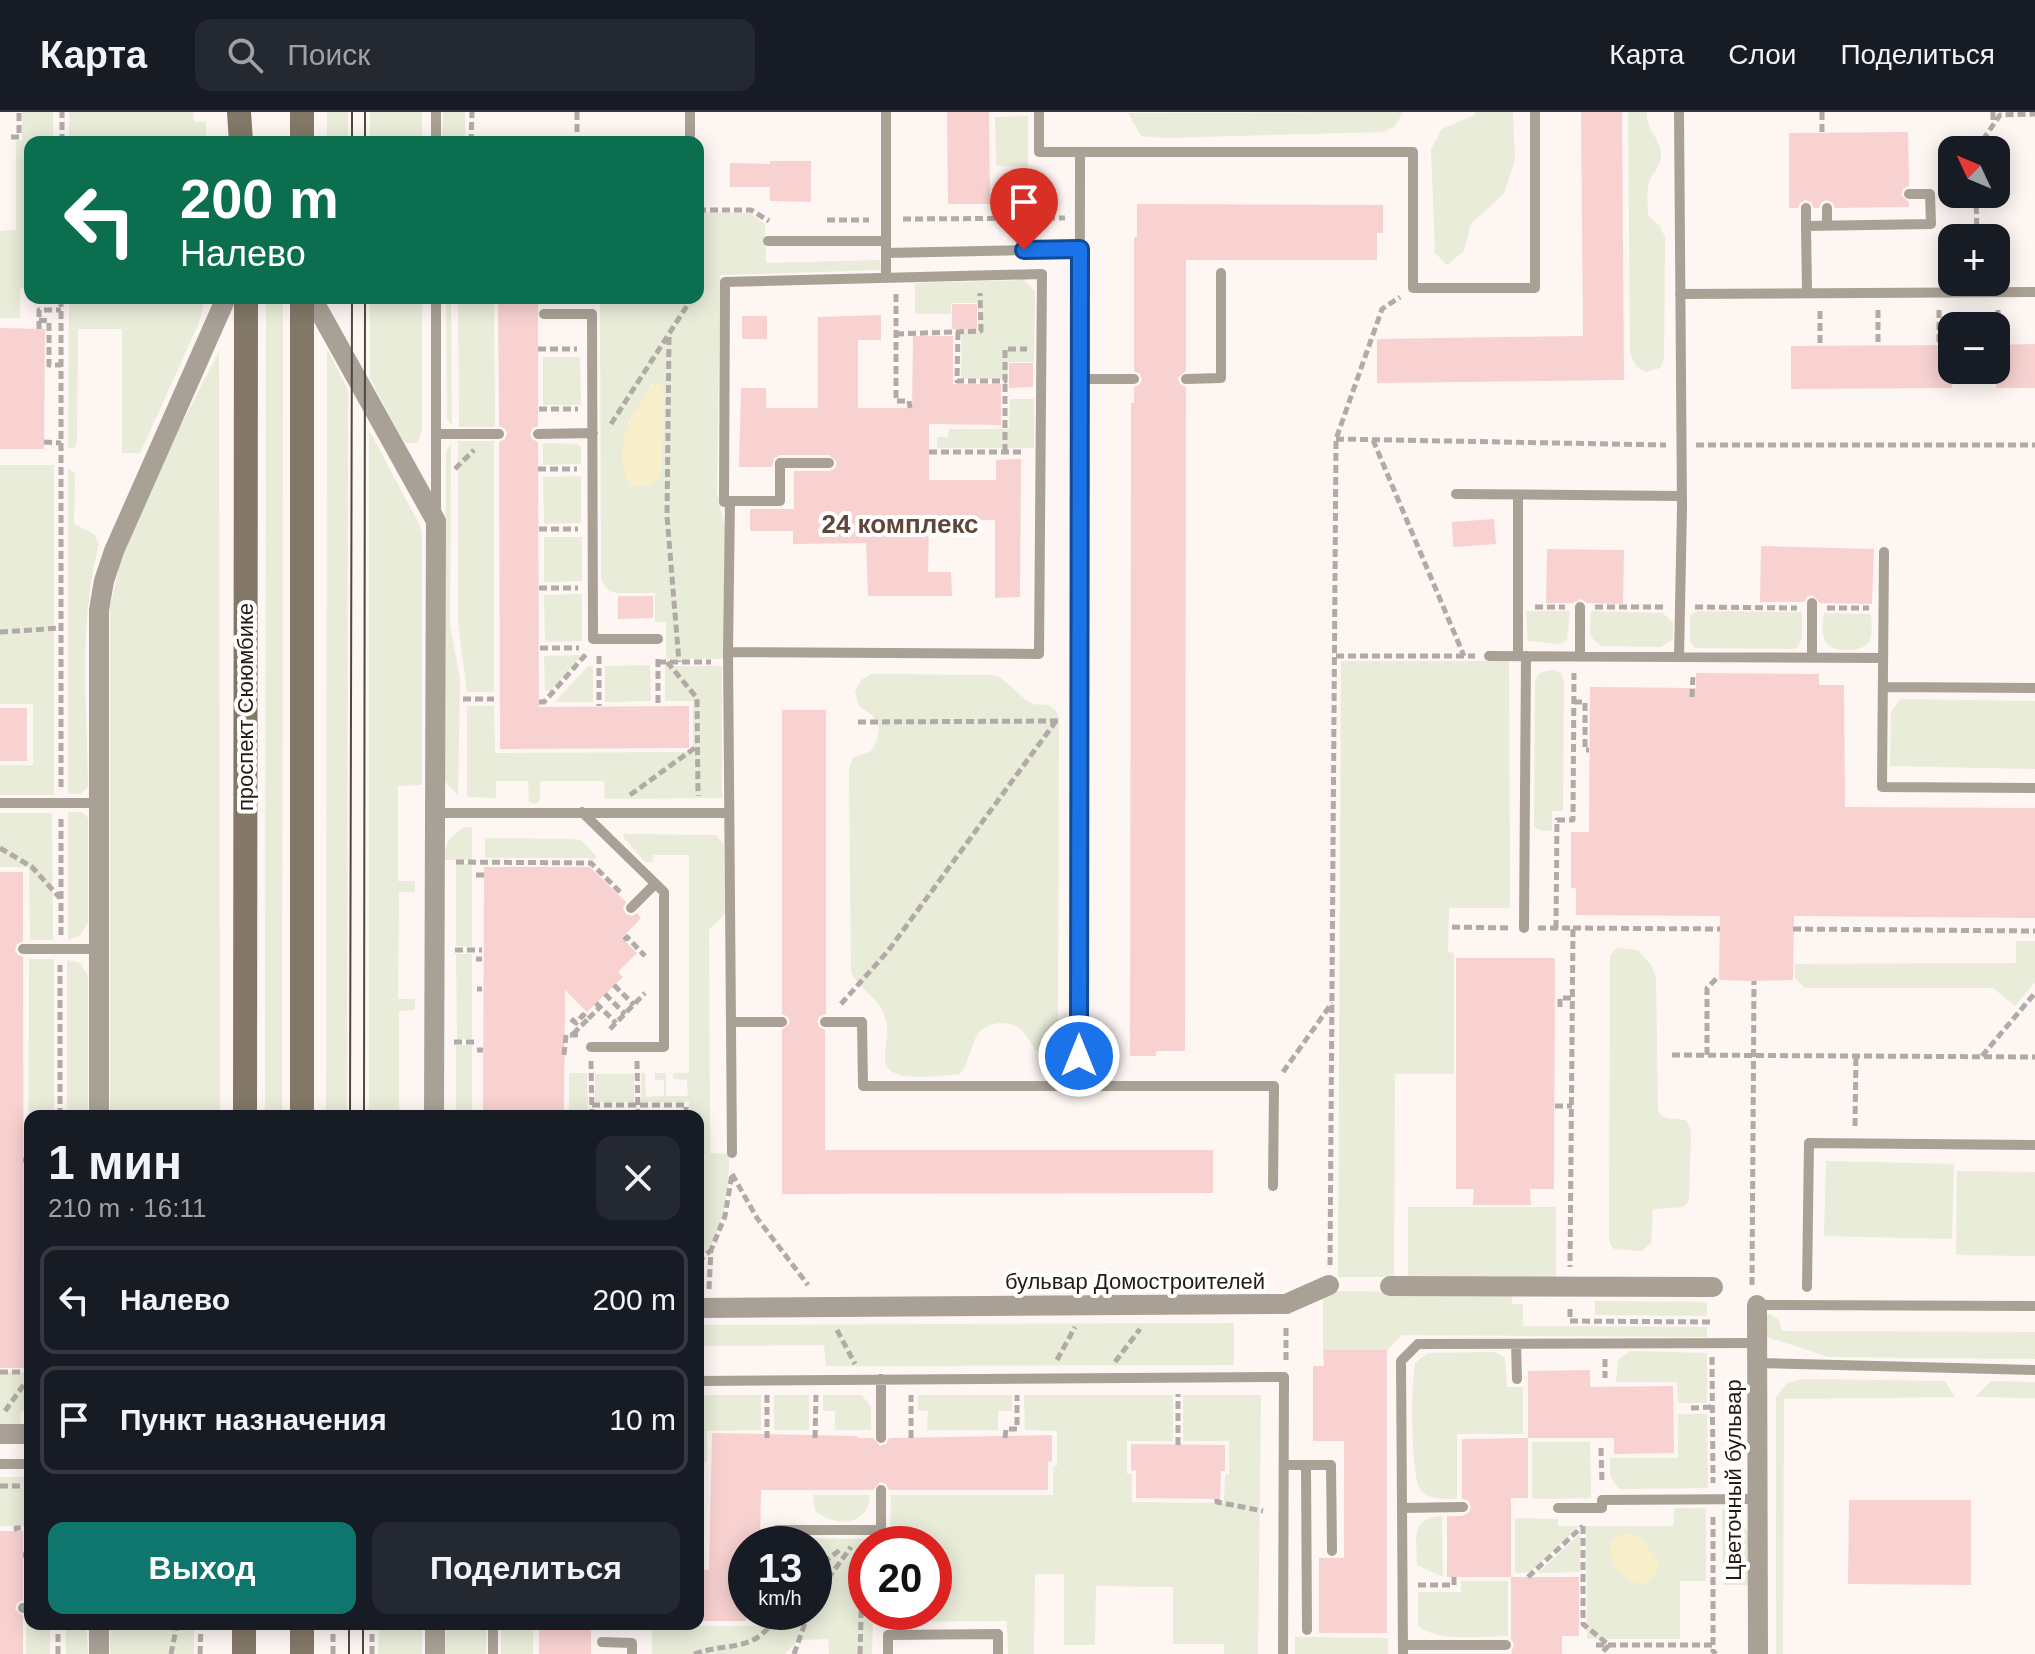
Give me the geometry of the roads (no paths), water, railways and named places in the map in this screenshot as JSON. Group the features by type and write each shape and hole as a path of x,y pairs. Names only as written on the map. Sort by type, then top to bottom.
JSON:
{"main road":[{"path":"239,112 241,136"},
{"path":"302,112 302,136"},
{"name":"проспект Сююмбике","path":"245,1110 246,304"},
{"path":"302,304 302,1110"},
{"path":"244,1630 244,1654"},
{"path":"302,1630 302,1654"}],"street":[{"path":"99,1110 99,610 114,551 223,304"},
{"path":"315,304 436,521 434,1110"},
{"path":"1390,1286 1570,1282 1713,1287"},
{"name":"бульвар Домостроителей","path":"704,1308 1286,1304 1329,1285"},
{"name":"Цветочный бульвар","path":"1754,1296 1758,1654"},
{"path":"0,1434 24,1434"},
{"path":"99,1630 99,1654"},
{"path":"435,1630 435,1654"}],"lane":[{"path":"436,112 436,136"},
{"path":"690,112 690,136"},
{"path":"886,112 886,247 891,278"},
{"path":"1039,112 1039,152 1413,152 1413,288 1535,288 1535,112"},
{"path":"1679,112 1679,657"},
{"path":"1079,1086 1080,152"},
{"path":"1806,226 1931,224 1930,194 1909,194"},
{"path":"1806,208 1807,293"},
{"path":"1827,208 1827,225"},
{"path":"768,241 886,247 1080,249"},
{"path":"1186,379 1221,378 1221,273"},
{"path":"728,652 1039,654 1042,274 725,282 724,502 780,501 780,463 829,463"},
{"path":"1680,294 2035,292"},
{"path":"436,304 436,521"},
{"path":"544,314 592,314 593,639 658,639"},
{"path":"1080,379 1134,379"},
{"path":"538,434 593,433"},
{"path":"437,434 499,434"},
{"path":"1456,494 1681,496"},
{"path":"1518,495 1524,928"},
{"path":"730,501 728,652 732,1153"},
{"path":"1884,552 1882,787 2035,788"},
{"path":"1812,603 1812,658"},
{"path":"1577,657 1580,607"},
{"path":"1489,656 1883,658"},
{"path":"1883,687 2035,688"},
{"path":"0,803 99,803"},
{"path":"582,812 664,892 664,1047 591,1047"},
{"path":"434,813 729,813"},
{"path":"633,907 655,884"},
{"path":"23,949 99,949"},
{"path":"731,1022 782,1022"},
{"path":"825,1022 862,1022 863,1086 1274,1086 1273,1186"},
{"path":"1807,1287 1809,1143 2035,1145"},
{"path":"1754,1296 2035,1306"},
{"path":"1506,1645 1403,1650 1401,1361 1418,1344 1712,1344 1756,1353 2035,1370"},
{"path":"1516,1344 1517,1379"},
{"path":"704,1381 1284,1377 1283,1654"},
{"path":"881,1379 881,1438"},
{"path":"0,1464 24,1464"},
{"path":"1284,1465 1331,1465 1332,1551"},
{"path":"1306,1465 1307,1630"},
{"path":"832,1530 881,1530 881,1490"},
{"path":"1558,1508 1602,1508 1602,1500 1757,1499"},
{"path":"1402,1508 1463,1507"},
{"path":"493,1630 493,1654"},
{"path":"888,1654 888,1635 998,1634 998,1654"},
{"path":"602,1642 632,1643 632,1654"}],"tram line":[{"path":"352,112 352,136"},
{"path":"365,112 365,136"},
{"path":"350,1110 352,304"},
{"path":"364,1110 365,304"},
{"path":"349,1630 349,1654"},
{"path":"363,1630 363,1654"}],"district":[{"name":"24 комплекс","path":"900,524"}]}
